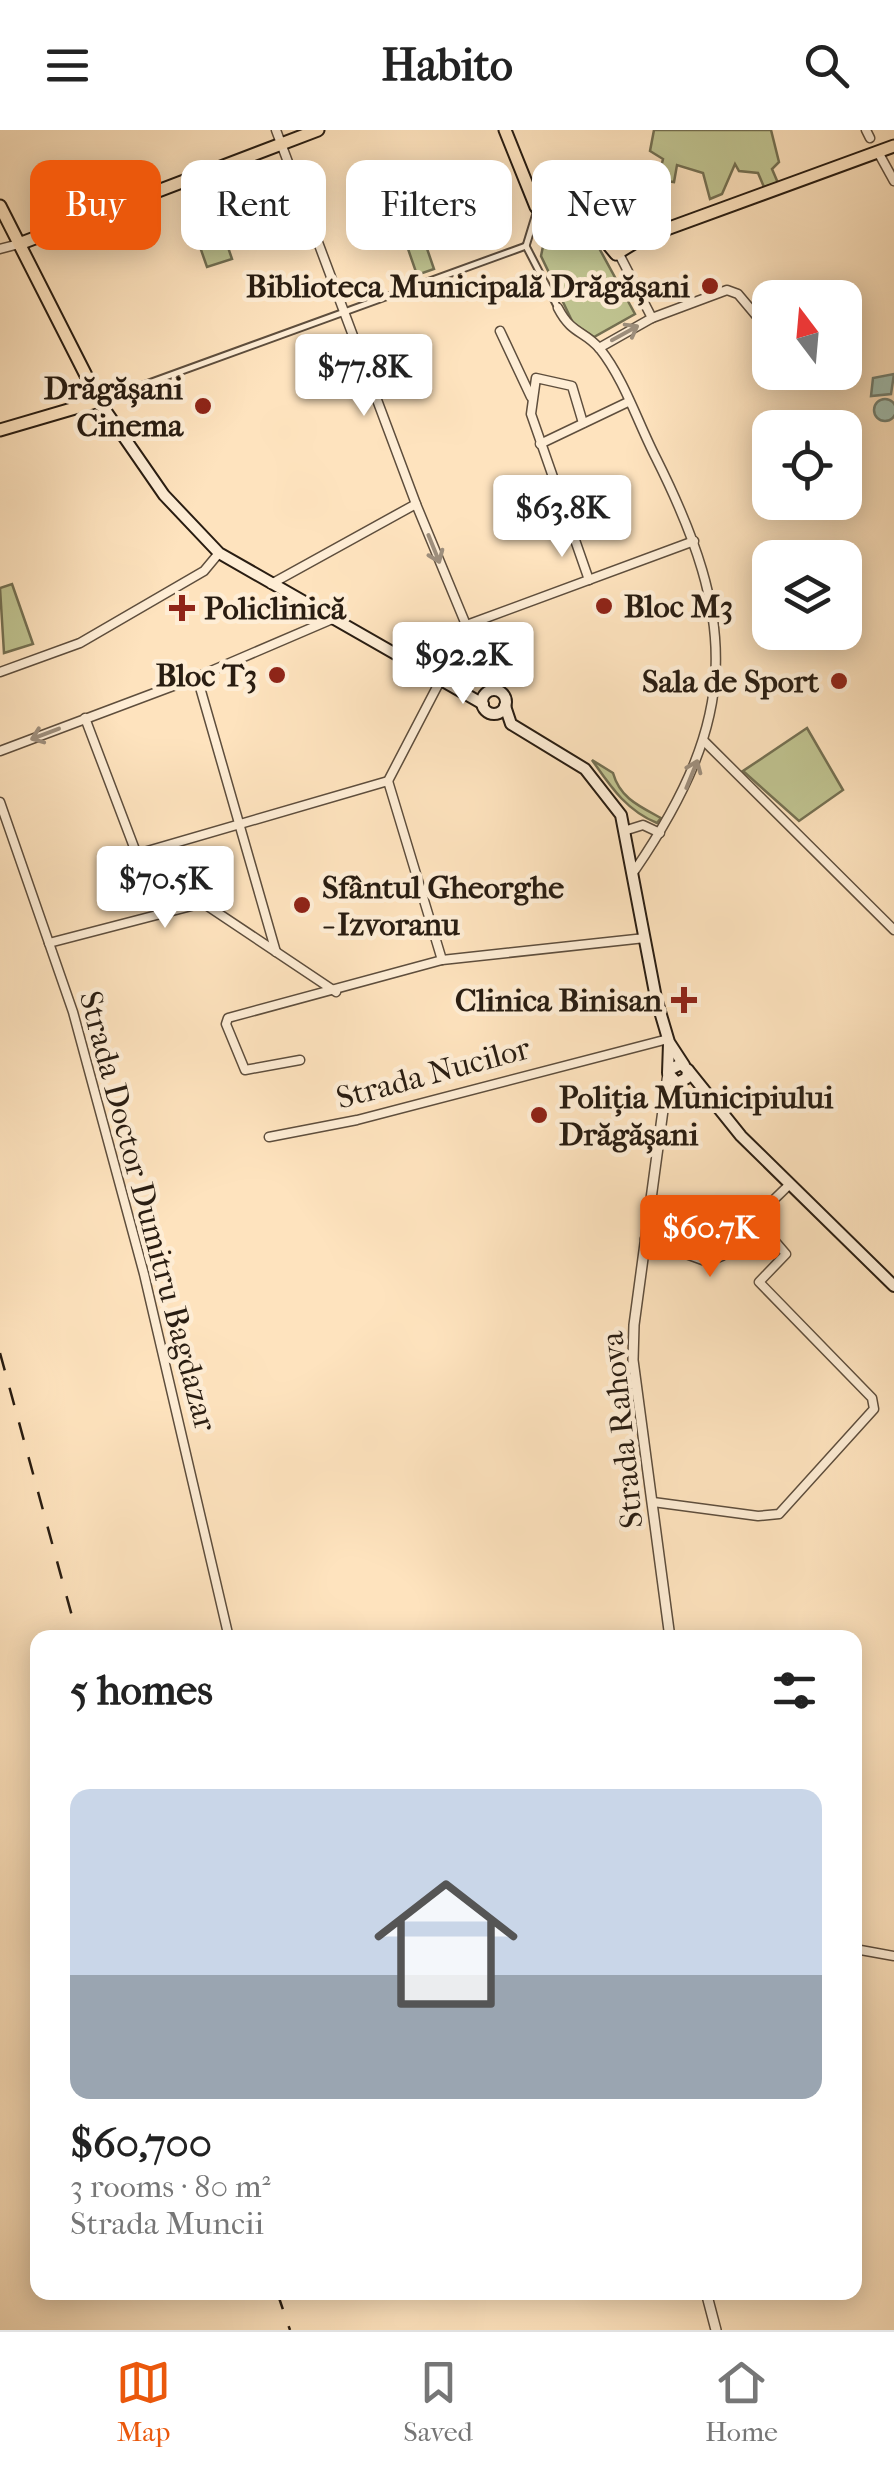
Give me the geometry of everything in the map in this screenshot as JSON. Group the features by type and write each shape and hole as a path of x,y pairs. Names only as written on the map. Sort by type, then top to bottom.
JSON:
{"main road":[{"path":"19,244 318,130"},
{"path":"504,130 532,196"},
{"path":"671,227 894,146"},
{"path":"0,206 99,401 164,495 218,553 439,683 482,704 585,769 610,798 627,830 674,1077"},
{"path":"0,430 99,401"},
{"path":"482,704 486,693 493,690 505,696 511,724"},
{"path":"493,713 505,706"},
{"path":"669,1040 703,1092 894,1286"},
{"path":"674,1077 677,1063 686,1068"},
{"path":"674,1077 686,1068"},
{"path":"674,1077 703,1092"}],"street":[{"path":"276,130 416,504 493,690"},
{"path":"878,152 894,181"},
{"path":"532,225 526,246 568,328 599,348 694,541 714,620 712,702 705,742 684,794 635,870"},
{"path":"0,249 19,244"},
{"path":"99,401 526,246"},
{"path":"620,250 652,318"},
{"path":"599,348 652,318 732,290 752,312"},
{"path":"500,331 531,397"},
{"path":"583,424 572,386 536,378 530,414 589,580"},
{"path":"540,444 628,402"},
{"path":"270,585 416,504"},
{"path":"464,626 694,541"},
{"path":"0,672 80,643 204,572 218,553"},
{"path":"0,750 197,678 330,620"},
{"path":"197,678 276,952"},
{"path":"439,683 388,782 442,960"},
{"path":"86,718 159,913"},
{"path":"705,742 894,930"},
{"path":"137,854 388,782"},
{"name":"Strada Doctor Dumitru Bagdazar","path":"0,802 73,1012 144,1274 227,1630"},
{"path":"627,830 643,825 660,833"},
{"path":"49,943 204,902 336,992"},
{"path":"300,1060 245,1070 226,1024 228,1018 336,992 442,960 645,938"},
{"name":"Strada Nucilor","path":"268,1137 357,1120 669,1040"},
{"name":"Strada Rahova","path":"669,1630 633,1360 664,1099 674,1077"},
{"path":"653,1502 758,1516 779,1514 874,1409 872,1398 759,1282 786,1254 754,1218 790,1184"},
{"path":"645,1239 708,1262 722,1256 760,1224"},
{"path":"878,1270 894,1269"},
{"path":"862,1950 894,1956"},
{"path":"708,2300 716,2330"}],"green space":[{"path":"654,130 771,130 779,162 772,169 778,183 764,187 758,173 739,171 735,164 722,194 710,199 703,173 677,165 671,182 671,160 663,160 650,151"},
{"path":"201,250 229,250 232,259 207,267"},
{"path":"408,250 427,250 434,269 417,275"},
{"path":"542,250 600,250 635,314 594,337 573,323 541,256"},
{"path":"12,584 33,644 4,653 0,588"},
{"path":"807,728 843,790 799,821 743,771"},
{"path":"592,760 613,773 620,789 631,800 661,818 657,823 627,804"}],"shaded area":[{"path":"894,374 891,394 871,396 873,378"},
{"path":"877,402 893,402 893,418 877,418"}],"railway":[{"path":"0,1353 76,1630"},
{"path":"280,2300 290,2330"}],"place":[{"name":"Biblioteca Municipală Drăgășani","path":"710,286"},
{"name":"Drăgășani Cinema","path":"203,406"},
{"name":"Bloc M3","path":"604,606"},
{"name":"Policlinică","path":"182,608"},
{"name":"Bloc T3","path":"277,675"},
{"name":"Sala de Sport","path":"839,681"},
{"name":"Sfântul Gheorghe - Izvoranu","path":"302,905"},
{"name":"Clinica Binisan","path":"684,1000"},
{"name":"Poliția Municipiului Drăgășani","path":"539,1115"}]}
